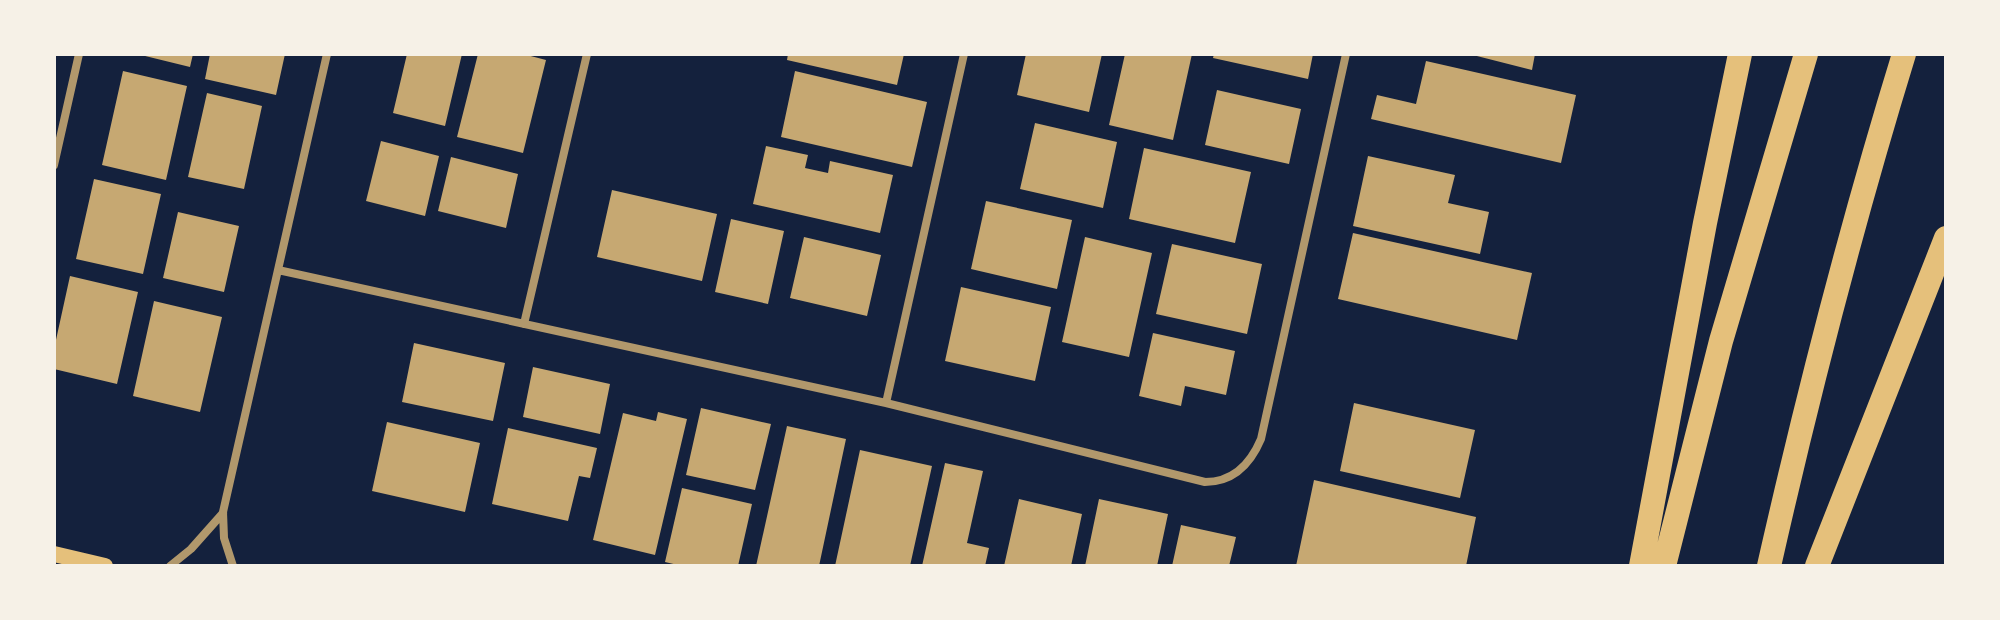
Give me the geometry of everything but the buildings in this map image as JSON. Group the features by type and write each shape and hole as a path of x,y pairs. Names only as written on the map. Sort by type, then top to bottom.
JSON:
{"highway":[{"path":"1641,566 1740,54"},
{"path":"1664,566 1721,341 1806,54"},
{"path":"1769,566 1804,412 1871,161 1904,54"},
{"path":"1817,566 1946,238"}],"main road":[{"path":"54,554 105,566"}],"street":[{"path":"54,165 79,54"},
{"path":"233,566 224,538 223,512 327,54"},
{"path":"524,324 587,54"},
{"path":"886,403 964,54"},
{"path":"278,270 886,403 1205,482 1219,482 1239,472 1256,451 1265,426 1346,54"},
{"path":"170,566 191,549 223,512"}]}
